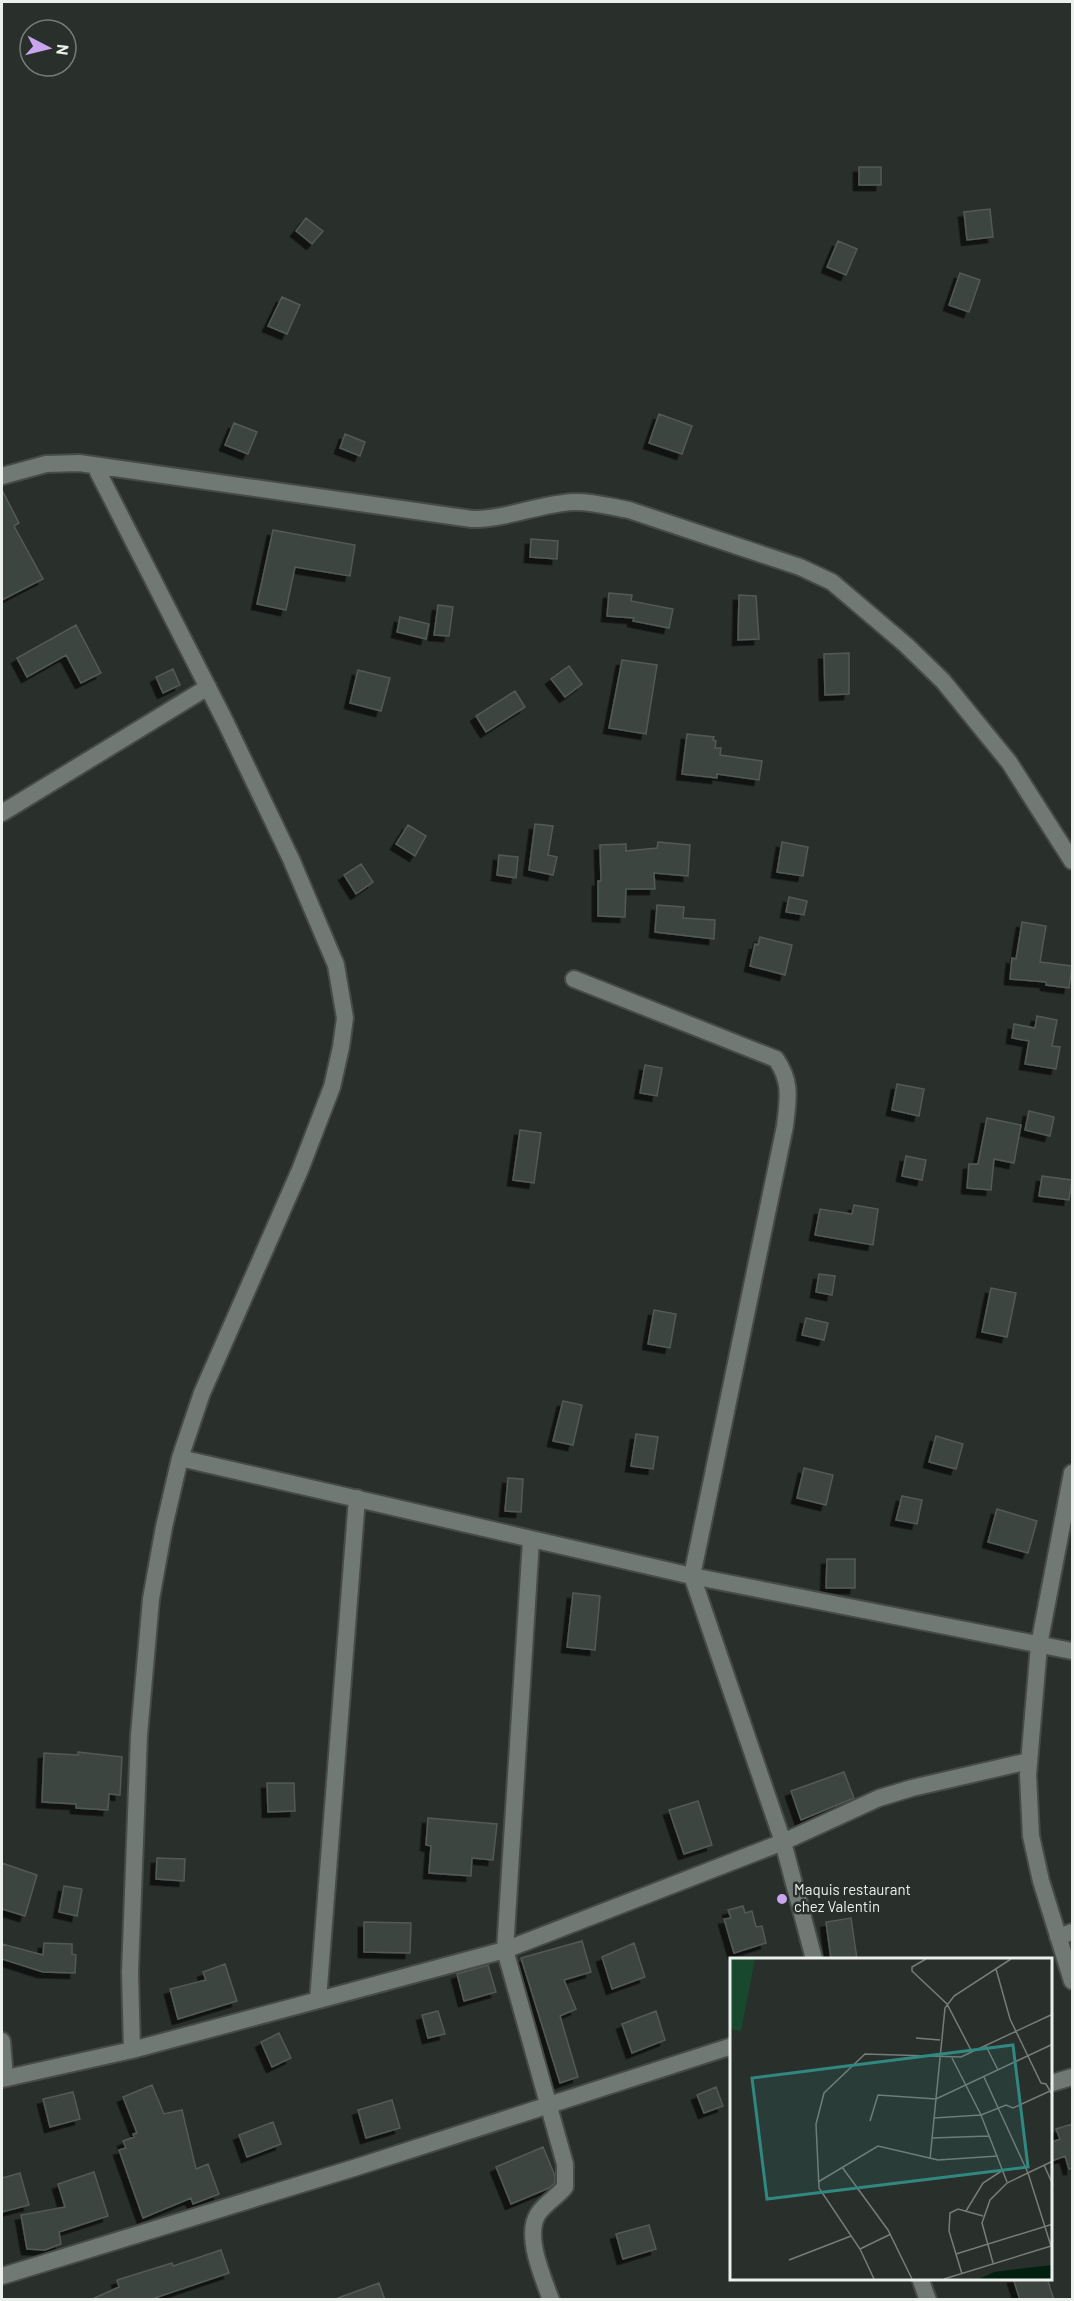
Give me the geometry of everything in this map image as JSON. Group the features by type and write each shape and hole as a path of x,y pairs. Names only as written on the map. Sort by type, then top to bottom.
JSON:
{"street":[{"path":"2,476 46,464 79,463 472,519 490,519 554,504 576,502 600,504 629,510 800,567 832,582 906,645 944,681 1009,762 1072,861"},
{"path":"95,466 208,687 291,859 336,965 345,1018 332,1087 300,1170 202,1393 180,1458 151,1599 139,1735 129,1972 132,2050"},
{"path":"2,813 208,687"},
{"path":"574,979 776,1059 786,1072 788,1096 781,1149 692,1576 783,1842 814,1958"},
{"path":"180,1458 692,1576 1072,1651"},
{"path":"1072,1473 1039,1646 1028,1793 1031,1836 1041,1881 1065,1935 1072,1982"},
{"path":"318,2000 357,1498"},
{"path":"531,1540 505,1950 565,2164 565,2187 537,2215 533,2231 537,2258 550,2300"},
{"path":"2,2041 3,2079 132,2050 505,1950 783,1842 879,1798 912,1788 1029,1761"},
{"path":"2,2276 357,2167 730,2047"},
{"path":"1053,2084 1072,2077"},
{"path":"921,2280 928,2300"}],"building":[{"path":"859,167 881,167 881,185 859,185"},
{"path":"990,209 993,237 967,240 964,212"},
{"path":"306,218 323,231 312,244 296,231"},
{"path":"838,241 857,249 846,275 827,267"},
{"path":"960,273 980,280 969,312 949,305"},
{"path":"282,297 300,305 287,334 268,326"},
{"path":"659,414 692,426 682,454 649,443"},
{"path":"234,423 257,432 248,454 225,445"},
{"path":"345,434 365,442 360,456 340,448"},
{"path":"2,490 19,523 14,526 43,579 2,600"},
{"path":"273,530 355,545 350,576 295,567 286,610 257,604"},
{"path":"531,539 558,541 557,559 530,557"},
{"path":"609,593 632,595 631,601 673,609 669,628 633,621 634,618 607,616"},
{"path":"739,595 756,596 759,639 738,640"},
{"path":"438,605 453,607 449,636 434,635"},
{"path":"400,617 429,624 426,639 397,632"},
{"path":"76,625 101,673 81,683 66,655 27,677 17,658"},
{"path":"849,653 849,694 825,695 824,654"},
{"path":"622,660 657,665 646,734 609,728"},
{"path":"569,666 582,684 565,697 551,679"},
{"path":"173,669 180,685 163,693 156,677"},
{"path":"358,670 390,678 381,711 350,703"},
{"path":"515,691 525,707 486,732 476,716"},
{"path":"687,734 714,737 715,748 721,748 720,755 762,761 759,780 717,774 717,778 682,774"},
{"path":"535,824 553,826 548,855 557,857 553,875 529,870"},
{"path":"408,825 426,836 415,856 396,844"},
{"path":"658,842 690,845 688,876 654,873 655,889 626,889 625,917 598,916 598,881 601,881 600,845 626,844 626,851 657,848"},
{"path":"782,842 808,847 803,876 777,872"},
{"path":"499,855 518,857 516,878 497,875"},
{"path":"361,864 373,882 356,894 344,875"},
{"path":"789,897 807,901 804,915 786,912"},
{"path":"657,905 684,907 683,918 715,920 714,939 655,932"},
{"path":"1022,922 1046,926 1040,962 1072,966 1069,988 1046,985 1046,982 1010,979 1012,958 1016,959"},
{"path":"760,937 792,945 785,975 750,966 755,944 758,945"},
{"path":"1037,1016 1057,1020 1052,1046 1060,1047 1056,1069 1025,1064 1029,1041 1012,1038 1014,1024 1035,1028"},
{"path":"645,1065 662,1068 657,1096 640,1093"},
{"path":"897,1084 924,1089 919,1116 892,1110"},
{"path":"1029,1111 1054,1117 1050,1136 1025,1130"},
{"path":"987,1118 1021,1125 1014,1163 994,1159 991,1190 967,1188 969,1164 978,1164"},
{"path":"520,1130 541,1133 534,1183 513,1180"},
{"path":"906,1156 926,1160 922,1180 902,1176"},
{"path":"1042,1176 1072,1180 1069,1200 1039,1196"},
{"path":"854,1205 878,1209 873,1245 815,1235 820,1209 852,1214"},
{"path":"819,1274 835,1276 832,1295 816,1292"},
{"path":"991,1288 1016,1293 1007,1337 982,1332"},
{"path":"654,1310 676,1314 670,1348 648,1344"},
{"path":"806,1318 828,1323 824,1340 802,1335"},
{"path":"563,1401 582,1405 573,1445 553,1441"},
{"path":"636,1434 658,1437 653,1469 631,1466"},
{"path":"936,1436 963,1444 956,1469 929,1462"},
{"path":"804,1468 833,1475 826,1505 797,1498"},
{"path":"508,1478 523,1479 521,1512 505,1511"},
{"path":"902,1496 922,1500 917,1524 896,1520"},
{"path":"997,1509 1037,1521 1028,1553 988,1542"},
{"path":"827,1559 855,1559 855,1588 826,1588"},
{"path":"573,1593 600,1596 595,1650 567,1647"},
{"path":"78,1752 122,1757 120,1795 109,1794 108,1810 76,1808 76,1804 42,1802 44,1753 78,1755"},
{"path":"844,1772 854,1798 801,1820 791,1791"},
{"path":"267,1783 294,1783 295,1811 268,1812"},
{"path":"698,1801 712,1845 684,1854 669,1810"},
{"path":"428,1818 497,1824 493,1860 472,1858 471,1876 429,1873 431,1846 426,1845"},
{"path":"157,1858 185,1859 184,1881 156,1879"},
{"path":"2,1863 37,1875 25,1916 2,1909"},
{"path":"64,1886 82,1889 77,1916 59,1912"},
{"path":"743,1906 745,1913 752,1911 756,1927 762,1926 766,1943 734,1953 724,1919 731,1918 728,1910"},
{"path":"851,1918 857,1958 831,1958 826,1922"},
{"path":"364,1922 411,1923 410,1953 364,1952"},
{"path":"582,1941 591,1972 564,1980 576,2009 560,2016 578,2077 560,2083 521,1958"},
{"path":"44,1943 72,1944 72,1954 76,1955 75,1973 43,1972 2,1959 2,1944 43,1955"},
{"path":"634,1943 645,1977 612,1989 602,1957"},
{"path":"225,1964 237,2001 178,2019 170,1989 206,1980 203,1972"},
{"path":"488,1965 496,1992 464,2001 457,1974"},
{"path":"438,2011 445,2034 428,2038 422,2015"},
{"path":"656,2011 665,2040 632,2053 622,2024"},
{"path":"279,2033 291,2058 272,2067 261,2042"},
{"path":"152,2085 164,2114 182,2110 196,2169 208,2164 219,2194 193,2204 191,2198 143,2218 119,2150 126,2148 123,2141 134,2137 133,2134 137,2133 123,2097"},
{"path":"716,2087 723,2106 704,2113 697,2095"},
{"path":"73,2092 80,2119 50,2127 43,2099"},
{"path":"392,2100 400,2128 366,2138 358,2110"},
{"path":"273,2122 281,2144 247,2157 239,2135"},
{"path":"1072,2124 1072,2169 1069,2169 1065,2156 1053,2161 1053,2142 1060,2139 1056,2129"},
{"path":"543,2147 555,2176 555,2183 549,2188 511,2204 496,2167"},
{"path":"94,2172 108,2216 59,2232 61,2244 45,2250 27,2249 21,2215 65,2207 58,2184"},
{"path":"20,2173 29,2205 2,2212 2,2178"},
{"path":"649,2225 656,2249 623,2259 616,2234"},
{"path":"221,2250 229,2273 149,2300 90,2300 119,2287 117,2280 172,2263 173,2266"},
{"path":"1014,2280 1048,2280 1054,2300 1020,2300"},
{"path":"379,2283 385,2300 339,2300 338,2298"}],"place":[{"name":"Maquis restaurant chez Valentin","path":"782,1899"}]}
